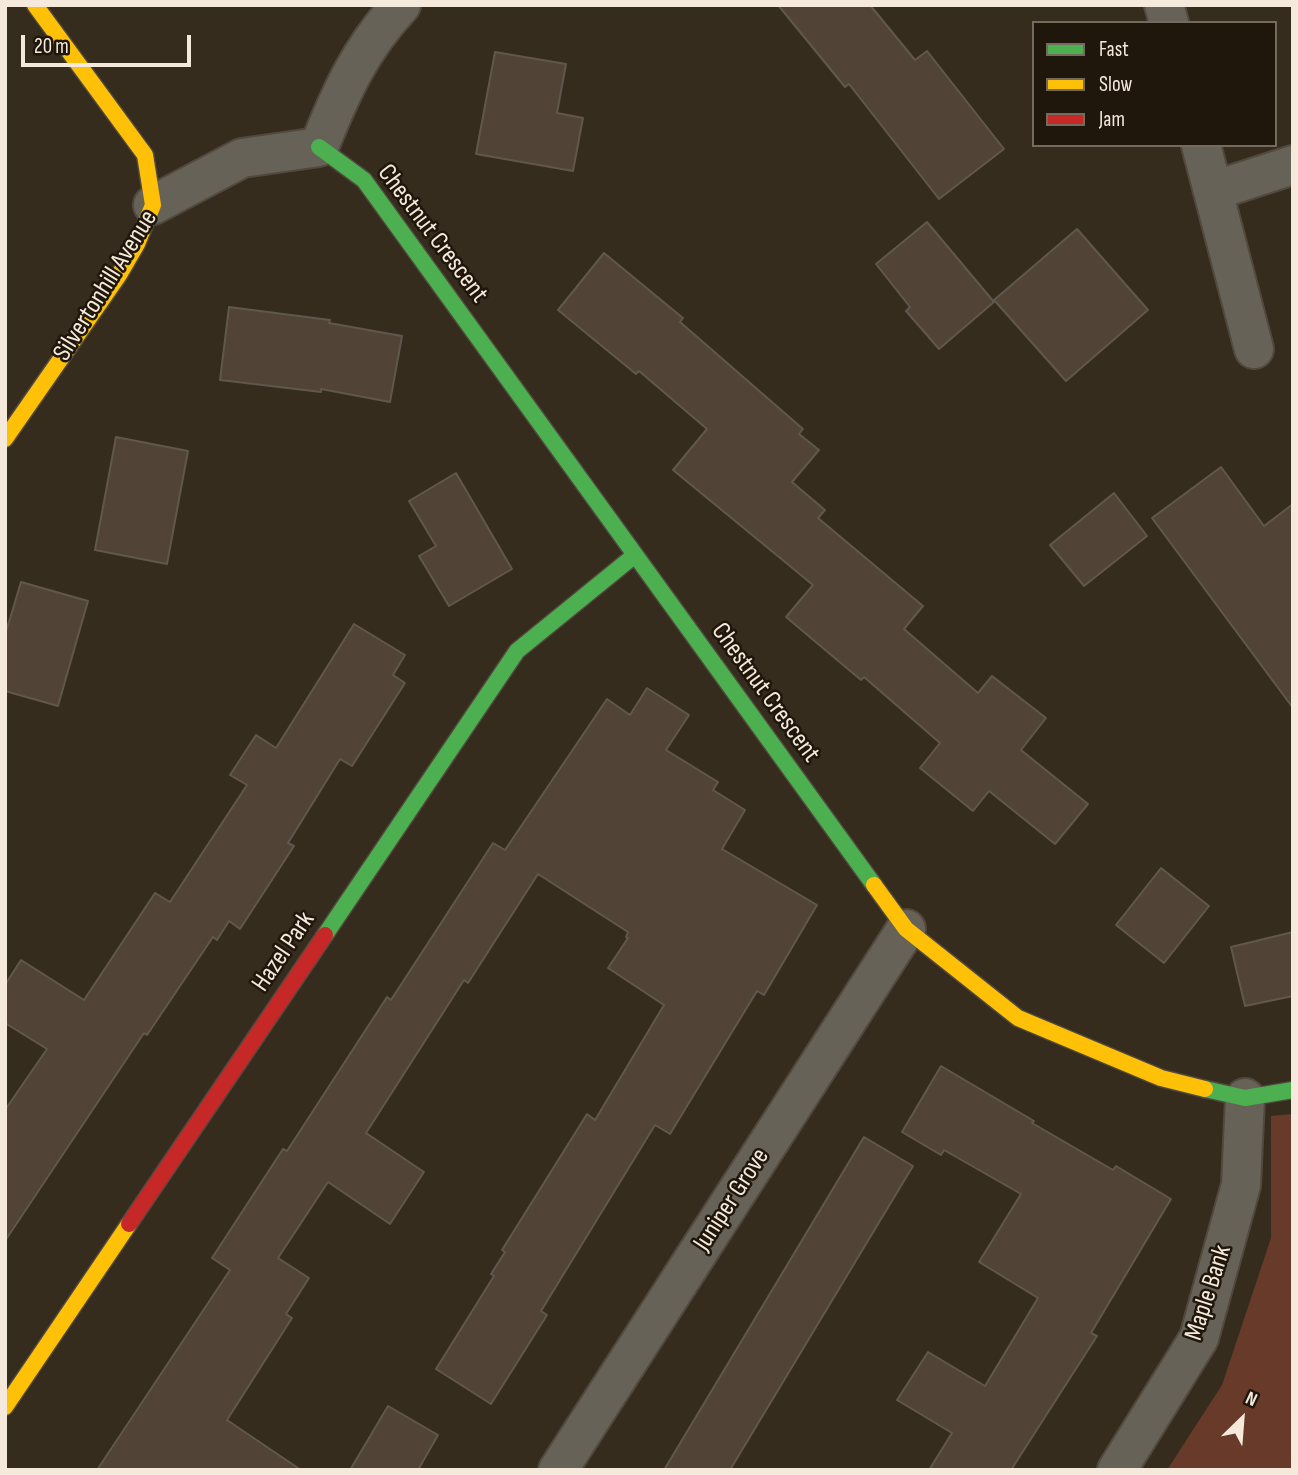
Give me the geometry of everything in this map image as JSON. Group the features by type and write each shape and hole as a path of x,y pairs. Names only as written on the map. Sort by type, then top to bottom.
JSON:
{"street":[{"path":"35,5 145,155 153,205"},
{"path":"319,147 344,83 374,34 401,5"},
{"name":"Silvertonhill Avenue","path":"5,439 119,275 137,244 153,205 242,158 319,147"},
{"name":"Chestnut Crescent","path":"319,147 365,180 906,929 1018,1018 1161,1078 1245,1098 1293,1090"},
{"path":"1202,147 1254,349"},
{"path":"1213,191 1293,165"},
{"name":"Hazel Park","path":"5,1407 517,651 635,555"},
{"name":"Juniper Grove","path":"558,1470 906,929"},
{"name":"Maple Bank","path":"1117,1470 1199,1338 1241,1185 1245,1098"}],"shaded area":[{"path":"1293,1114 1293,1470 1167,1470 1222,1385 1271,1238 1271,1116"}],"building":[{"path":"778,5 870,5 915,60 927,51 1004,149 939,199 849,84 845,87"},
{"path":"495,52 566,64 557,113 583,118 573,171 476,154"},
{"path":"927,222 994,302 939,349 906,311 910,307 876,264"},
{"path":"1077,229 1148,310 1066,381 994,300"},
{"path":"604,253 683,318 680,322 803,429 799,434 819,450 792,482 825,510 818,518 923,606 904,629 978,693 992,676 1046,718 1021,750 1088,804 1055,844 989,791 973,811 920,768 940,743 864,677 861,680 786,617 813,585 673,470 707,429 639,371 636,374 558,310"},
{"path":"229,307 330,320 329,323 402,336 390,402 321,389 321,392 220,380"},
{"path":"116,437 188,451 167,564 95,550"},
{"path":"1221,467 1264,526 1293,504 1293,708 1152,518"},
{"path":"456,473 512,569 449,606 419,556 436,546 409,501"},
{"path":"1114,493 1147,536 1084,586 1050,545"},
{"path":"21,582 88,601 58,706 5,691 5,635"},
{"path":"354,624 405,655 393,675 405,683 352,766 340,759 288,843 294,846 240,929 229,921 217,940 213,937 147,1035 144,1033 5,1241 5,1110 47,1049 5,1023 5,985 21,960 84,1000 155,893 170,902 247,785 230,775 256,735 276,748"},
{"path":"647,688 689,715 666,750 718,782 713,790 745,810 722,849 817,905 764,995 757,991 670,1134 655,1125 541,1311 547,1315 491,1404 436,1369 494,1276 491,1274 505,1252 502,1250 587,1114 595,1120 664,1005 608,968 628,938 628,932 538,874 468,983 464,980 366,1133 424,1172 390,1224 328,1182 278,1258 309,1278 286,1314 292,1318 227,1420 301,1470 97,1470 230,1270 212,1258 283,1149 287,1151 387,997 391,1000 493,843 505,850 607,699 630,715"},
{"path":"1161,868 1209,906 1164,963 1116,925"},
{"path":"1293,932 1293,996 1245,1006 1231,947"},
{"path":"941,1066 1113,1170 1116,1166 1171,1199 1091,1333 1097,1336 1011,1470 929,1470 952,1433 897,1400 928,1352 985,1386 1038,1298 979,1262 1021,1194 944,1150 941,1155 902,1132"},
{"path":"864,1137 913,1166 730,1470 664,1470"},
{"path":"388,1406 438,1435 418,1470 350,1470"}],"traffic: fast":[{"path":"319,147 364,180 874,885"},
{"path":"325,935 517,651 635,555"},
{"path":"1205,1089 1245,1098 1293,1090"}],"traffic: slow":[{"path":"5,439 119,275 137,244 153,205 145,155 35,5"},
{"path":"874,885 906,929 1018,1018 1161,1078 1205,1089"},
{"path":"5,1407 129,1224"}],"traffic: jam":[{"path":"129,1224 325,935"}]}
